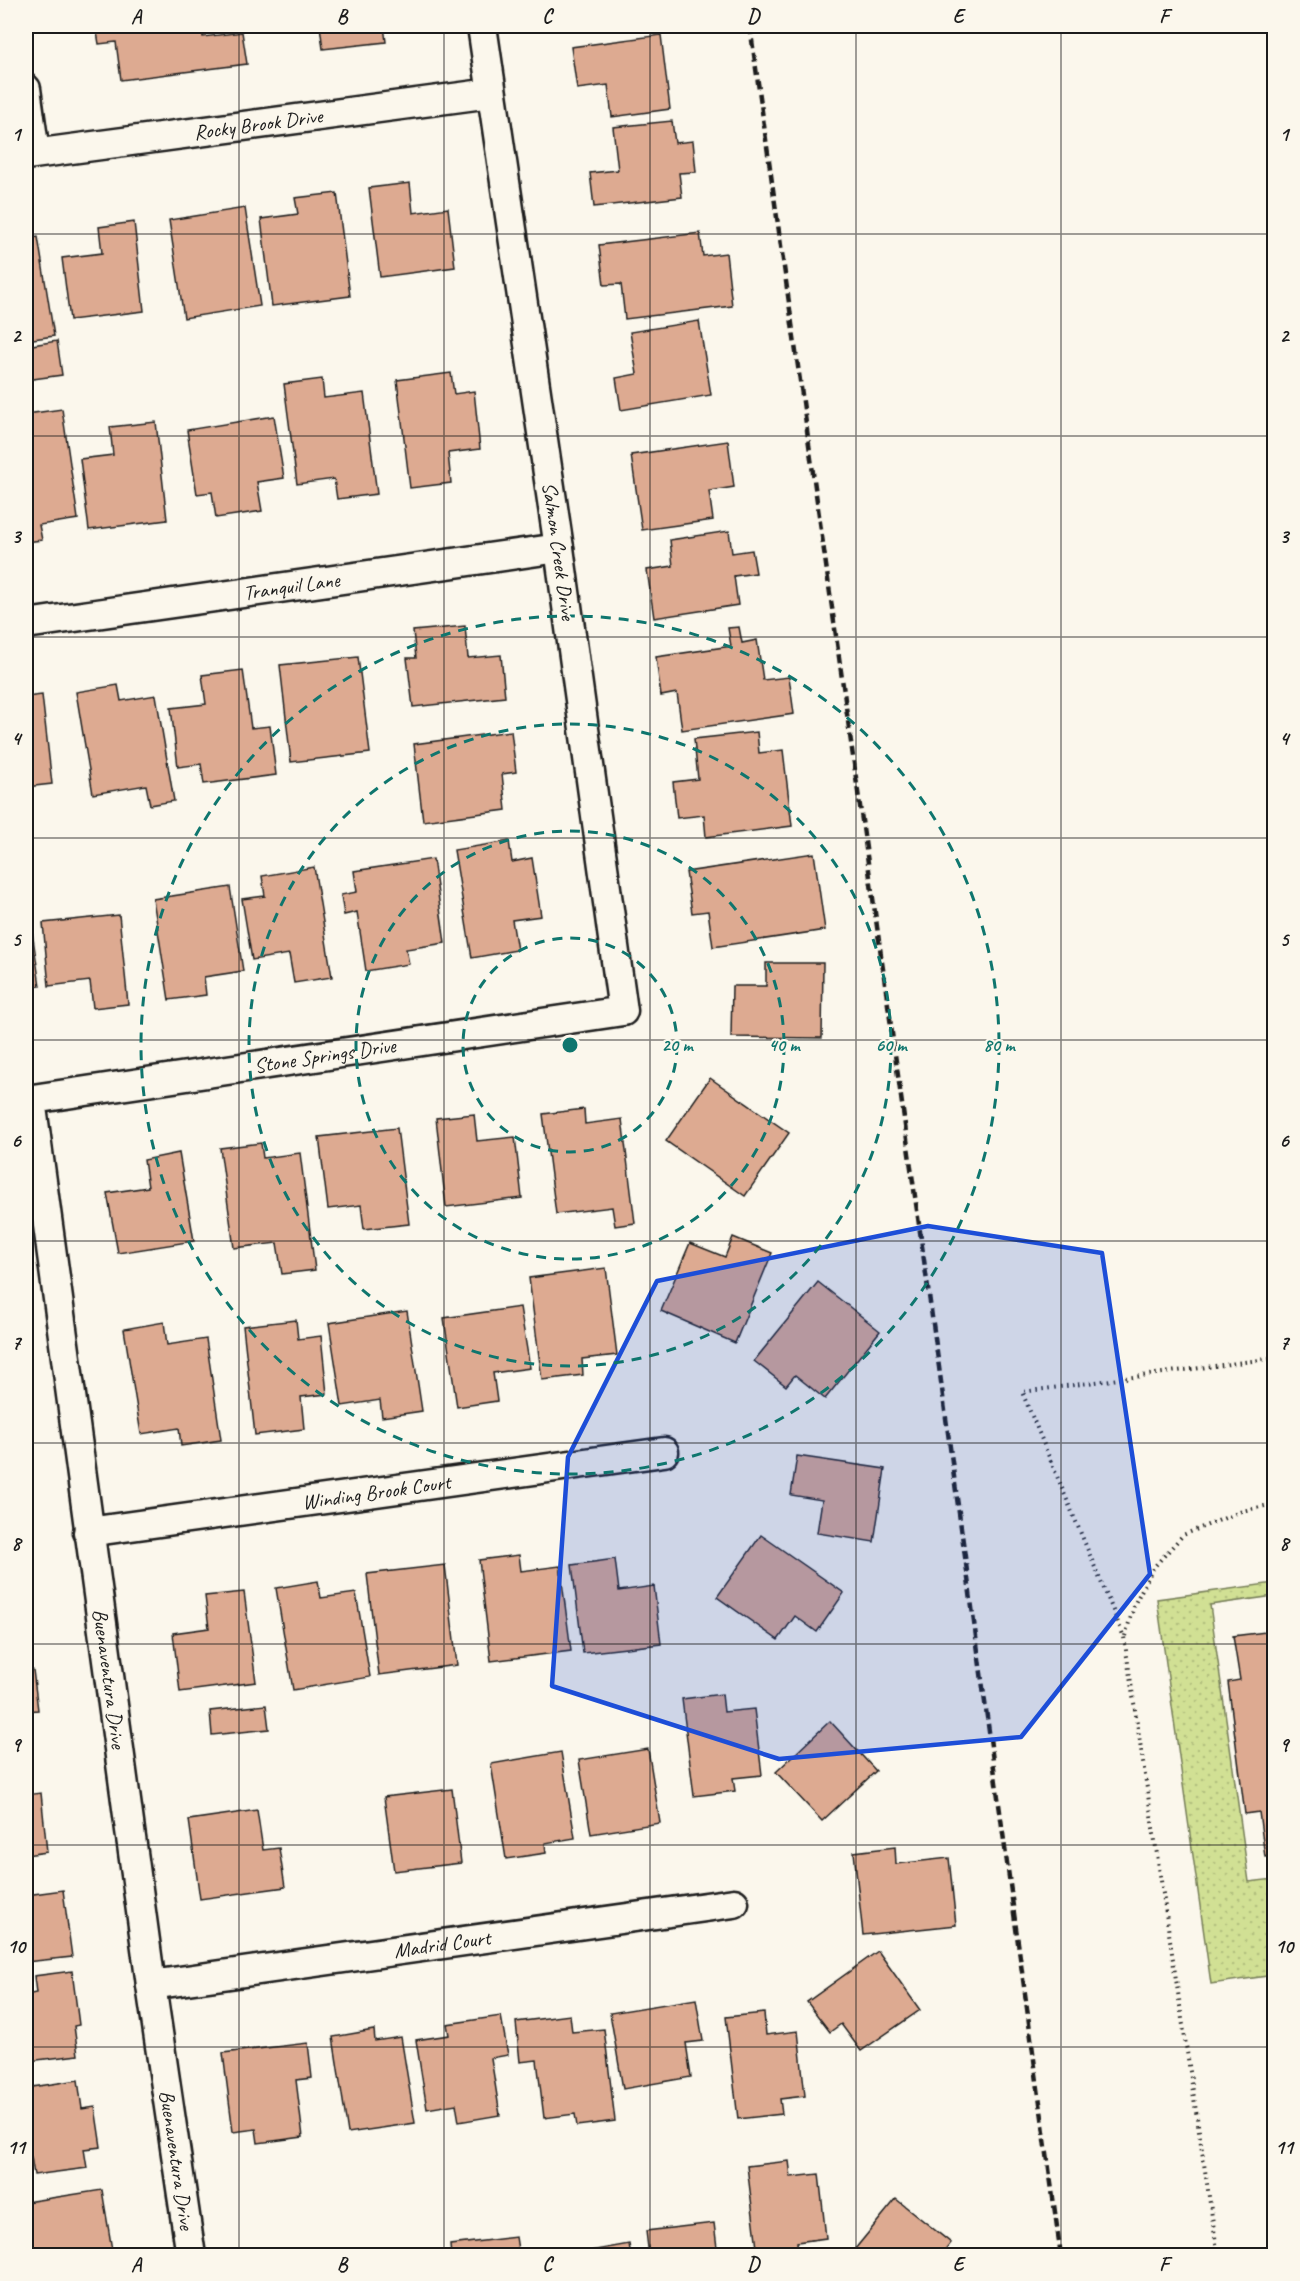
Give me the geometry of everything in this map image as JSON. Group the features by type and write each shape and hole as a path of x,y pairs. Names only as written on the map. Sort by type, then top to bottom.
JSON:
{"street":[{"name":"Salmon Creek Drive","path":"482,26 622,1011"},
{"path":"26,89 30,154"},
{"name":"Rocky Brook Drive","path":"30,154 491,93"},
{"name":"Tranquil Lane","path":"26,624 558,548"},
{"name":"Stone Springs Drive","path":"28,1100 622,1011"},
{"name":"Buenaventura Drive","path":"28,1100 191,2256"},
{"name":"Winding Brook Court","path":"88,1532 664,1452"},
{"name":"Madrid Court","path":"151,1985 734,1904"}],"path":[{"path":"1218,2256 1124,1637 1022,1392 1275,1358"},
{"path":"1124,1637 1135,1603 1153,1568 1183,1535 1242,1511 1275,1504"}],"highlighted area":[{"path":"928,1226 1102,1253 1150,1574 1021,1737 779,1759 552,1686 568,1457 657,1281"}],"green space":[{"path":"1274,1583 1274,1596 1210,1605 1249,1882 1274,1879 1274,1975 1211,1984 1157,1599"}],"building":[{"path":"96,26 202,26 203,37 242,32 247,64 121,80 116,42 99,44"},
{"path":"320,26 384,26 386,42 323,49"},
{"path":"661,35 670,109 612,117 608,85 577,89 571,47"},
{"path":"672,121 675,143 693,141 696,172 679,173 682,197 594,207 590,173 618,170 613,127"},
{"path":"410,183 413,213 448,208 455,267 380,277 369,188"},
{"path":"337,193 350,296 272,306 261,219 298,214 295,198"},
{"path":"245,208 260,306 184,318 169,220"},
{"path":"134,222 144,311 70,320 62,258 102,253 99,227"},
{"path":"700,233 703,256 726,253 732,306 625,319 621,284 604,285 599,245"},
{"path":"38,237 54,336 26,340 26,239"},
{"path":"699,321 711,395 621,410 616,378 637,374 630,332"},
{"path":"57,341 62,375 26,380 26,346"},
{"path":"451,373 454,394 474,391 480,449 448,453 451,483 410,488 397,380"},
{"path":"322,379 324,398 364,393 377,494 337,499 334,479 297,484 284,384"},
{"path":"62,409 78,519 39,525 42,540 26,542 26,441 31,440 27,414"},
{"path":"274,416 284,478 257,482 262,511 216,518 212,492 197,494 187,430"},
{"path":"156,422 167,520 89,530 80,459 113,455 110,427"},
{"path":"728,441 734,487 709,491 713,520 642,530 631,455"},
{"path":"729,531 732,553 752,550 756,573 734,576 738,605 654,618 647,570 673,566 670,540"},
{"path":"465,626 468,658 501,655 505,697 413,707 407,658 416,658 413,631"},
{"path":"739,627 742,643 757,640 763,680 789,677 794,714 682,730 677,693 661,696 656,657 731,646 728,628"},
{"path":"358,657 370,753 291,762 280,665"},
{"path":"243,670 251,728 270,726 276,775 204,784 201,764 178,767 171,708 206,704 202,675"},
{"path":"118,685 121,701 156,695 174,801 150,805 146,785 93,794 76,692"},
{"path":"42,695 52,784 26,787 26,697"},
{"path":"511,731 516,772 502,774 506,810 423,821 414,744"},
{"path":"757,732 759,753 783,750 792,826 706,837 704,815 677,818 673,782 698,779 694,739"},
{"path":"509,841 512,862 532,858 541,916 512,920 517,950 472,958 454,850"},
{"path":"814,853 825,930 713,947 708,911 692,913 686,872"},
{"path":"433,859 445,943 406,949 409,964 366,971 357,912 344,915 341,895 357,892 354,871"},
{"path":"314,867 332,977 294,983 289,954 252,960 242,899 265,896 262,876"},
{"path":"230,887 243,971 204,977 206,995 169,1000 153,899"},
{"path":"26,890 40,986 26,988"},
{"path":"119,915 128,1004 93,1008 90,981 49,986 43,923"},
{"path":"766,963 823,963 822,1038 731,1037 732,986 766,986"},
{"path":"710,1078 789,1133 745,1196 666,1141"},
{"path":"584,1109 585,1124 622,1119 635,1223 615,1226 612,1207 556,1214 543,1114"},
{"path":"474,1114 477,1141 515,1137 522,1198 446,1207 436,1118"},
{"path":"397,1128 409,1224 364,1229 361,1205 328,1209 319,1137"},
{"path":"261,1143 263,1158 300,1153 315,1270 282,1274 277,1243 234,1248 220,1148"},
{"path":"179,1153 194,1241 118,1253 107,1193 148,1187 144,1160"},
{"path":"733,1237 772,1253 735,1343 661,1311 690,1243 725,1257"},
{"path":"606,1268 617,1355 582,1359 583,1375 542,1380 529,1278"},
{"path":"818,1282 880,1331 825,1399 795,1375 786,1386 754,1361"},
{"path":"520,1307 530,1368 493,1373 497,1401 457,1407 444,1318"},
{"path":"407,1311 422,1411 382,1417 380,1400 342,1406 329,1323"},
{"path":"296,1320 298,1339 321,1336 327,1394 301,1397 304,1429 255,1435 243,1326"},
{"path":"164,1322 167,1345 206,1339 221,1440 181,1446 179,1428 141,1434 124,1329"},
{"path":"797,1456 885,1469 874,1542 817,1533 822,1500 791,1495"},
{"path":"761,1535 844,1593 817,1632 795,1616 778,1640 717,1597"},
{"path":"519,1555 521,1571 560,1566 571,1651 491,1661 479,1560"},
{"path":"615,1559 619,1591 654,1586 661,1644 583,1653 572,1565"},
{"path":"445,1565 457,1665 379,1675 367,1574"},
{"path":"318,1581 321,1598 356,1593 370,1677 293,1690 276,1588"},
{"path":"244,1592 256,1682 180,1692 173,1633 209,1628 205,1596"},
{"path":"1274,1631 1274,1856 1265,1857 1259,1812 1245,1814 1228,1682 1240,1680 1233,1636"},
{"path":"33,1670 38,1710 26,1711 26,1671"},
{"path":"722,1694 724,1712 754,1709 762,1775 733,1778 735,1791 694,1796 682,1699"},
{"path":"266,1705 269,1729 212,1735 210,1711"},
{"path":"830,1721 876,1771 822,1821 776,1772"},
{"path":"648,1749 660,1823 591,1834 579,1760"},
{"path":"561,1752 575,1838 545,1843 546,1853 506,1859 491,1764"},
{"path":"452,1789 461,1863 394,1871 384,1797"},
{"path":"41,1793 47,1852 26,1855 26,1795"},
{"path":"257,1810 263,1850 279,1848 285,1887 200,1899 189,1820"},
{"path":"895,1847 896,1864 949,1858 956,1925 863,1935 854,1852"},
{"path":"63,1890 72,1957 26,1962 26,1895"},
{"path":"878,1951 920,2010 861,2051 841,2024 830,2032 807,2002"},
{"path":"72,1971 79,2025 74,2026 78,2055 29,2061 26,1995 36,1993 34,1976"},
{"path":"696,1999 703,2041 686,2043 691,2077 623,2089 610,2013"},
{"path":"764,2013 766,2035 798,2031 805,2096 780,2099 782,2114 738,2119 726,2017"},
{"path":"570,2015 572,2032 604,2029 615,2121 577,2126 575,2114 544,2118 537,2060 520,2062 516,2022"},
{"path":"501,2016 508,2055 491,2058 500,2115 459,2122 456,2104 427,2109 416,2040 449,2035 447,2024"},
{"path":"374,2030 375,2041 401,2037 415,2123 348,2133 333,2037"},
{"path":"308,2043 312,2078 296,2080 303,2137 258,2143 256,2129 233,2132 223,2053"},
{"path":"78,2080 82,2109 95,2107 101,2147 84,2149 87,2168 34,2175 31,2157 26,2158 26,2088"},
{"path":"789,2161 791,2177 819,2174 826,2238 797,2242 798,2256 758,2256 747,2166"},
{"path":"102,2190 113,2256 26,2256 26,2202"},
{"path":"896,2199 951,2243 941,2256 863,2256 855,2249"},
{"path":"714,2223 718,2256 649,2256 646,2231"},
{"path":"516,2237 519,2256 451,2256 450,2245"},
{"path":"629,2244 631,2256 562,2256"}],"railway":[{"path":"750,26 935,1338 1061,2256"}]}
